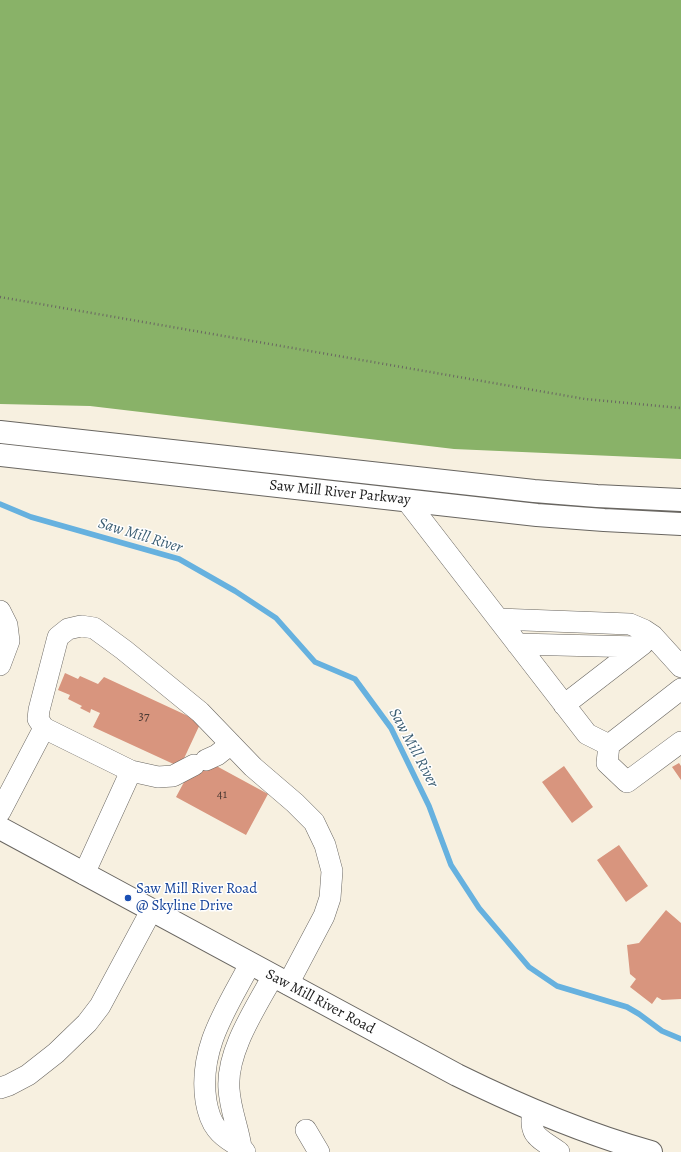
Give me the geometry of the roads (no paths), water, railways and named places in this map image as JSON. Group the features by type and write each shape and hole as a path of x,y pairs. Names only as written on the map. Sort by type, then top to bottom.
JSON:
{"main road":[{"name":"Saw Mill River Parkway","path":"0,432 534,491 596,496 681,500"},
{"name":"Saw Mill River Parkway","path":"0,455 537,515 681,524"},
{"name":"Saw Mill River Road","path":"0,828 431,1062 533,1111 595,1134 651,1152"}],"street":[{"path":"407,501 587,734 609,745"},
{"path":"0,611 7,625 9,641 0,665"},
{"path":"498,619 630,624 644,630 646,641"},
{"path":"231,744 216,754 173,776 158,777 131,771 44,728 38,719 38,710 58,637 68,628 81,626 94,628 124,650 200,712 231,744 253,767 295,803 314,822 325,845 332,871 330,898 324,916 281,980 242,1034 233,1056 230,1068 229,1090 243,1149"},
{"path":"564,706 646,641"},
{"path":"517,644 646,641 681,667"},
{"path":"681,689 609,745 607,763 627,782 681,742"},
{"path":"0,812 44,728"},
{"path":"84,874 131,771"},
{"path":"0,1088 28,1075 56,1053 87,1023 100,1006 151,911"},
{"path":"243,1149 224,1138 215,1128 207,1106 205,1079 208,1051 213,1037 225,1010 250,964"},
{"path":"533,1111 531,1119 532,1129 538,1144 559,1152"},
{"path":"306,1130 319,1152"}],"waterway":[{"name":"Saw Mill River","path":"0,504 31,517 179,559 235,591 276,618 315,662 355,679 391,728 429,806 451,865 479,908 529,967 557,986 627,1007 662,1031 681,1039"}],"place":[{"name":"Saw Mill River Road @ Skyline Drive","path":"128,898"}]}
